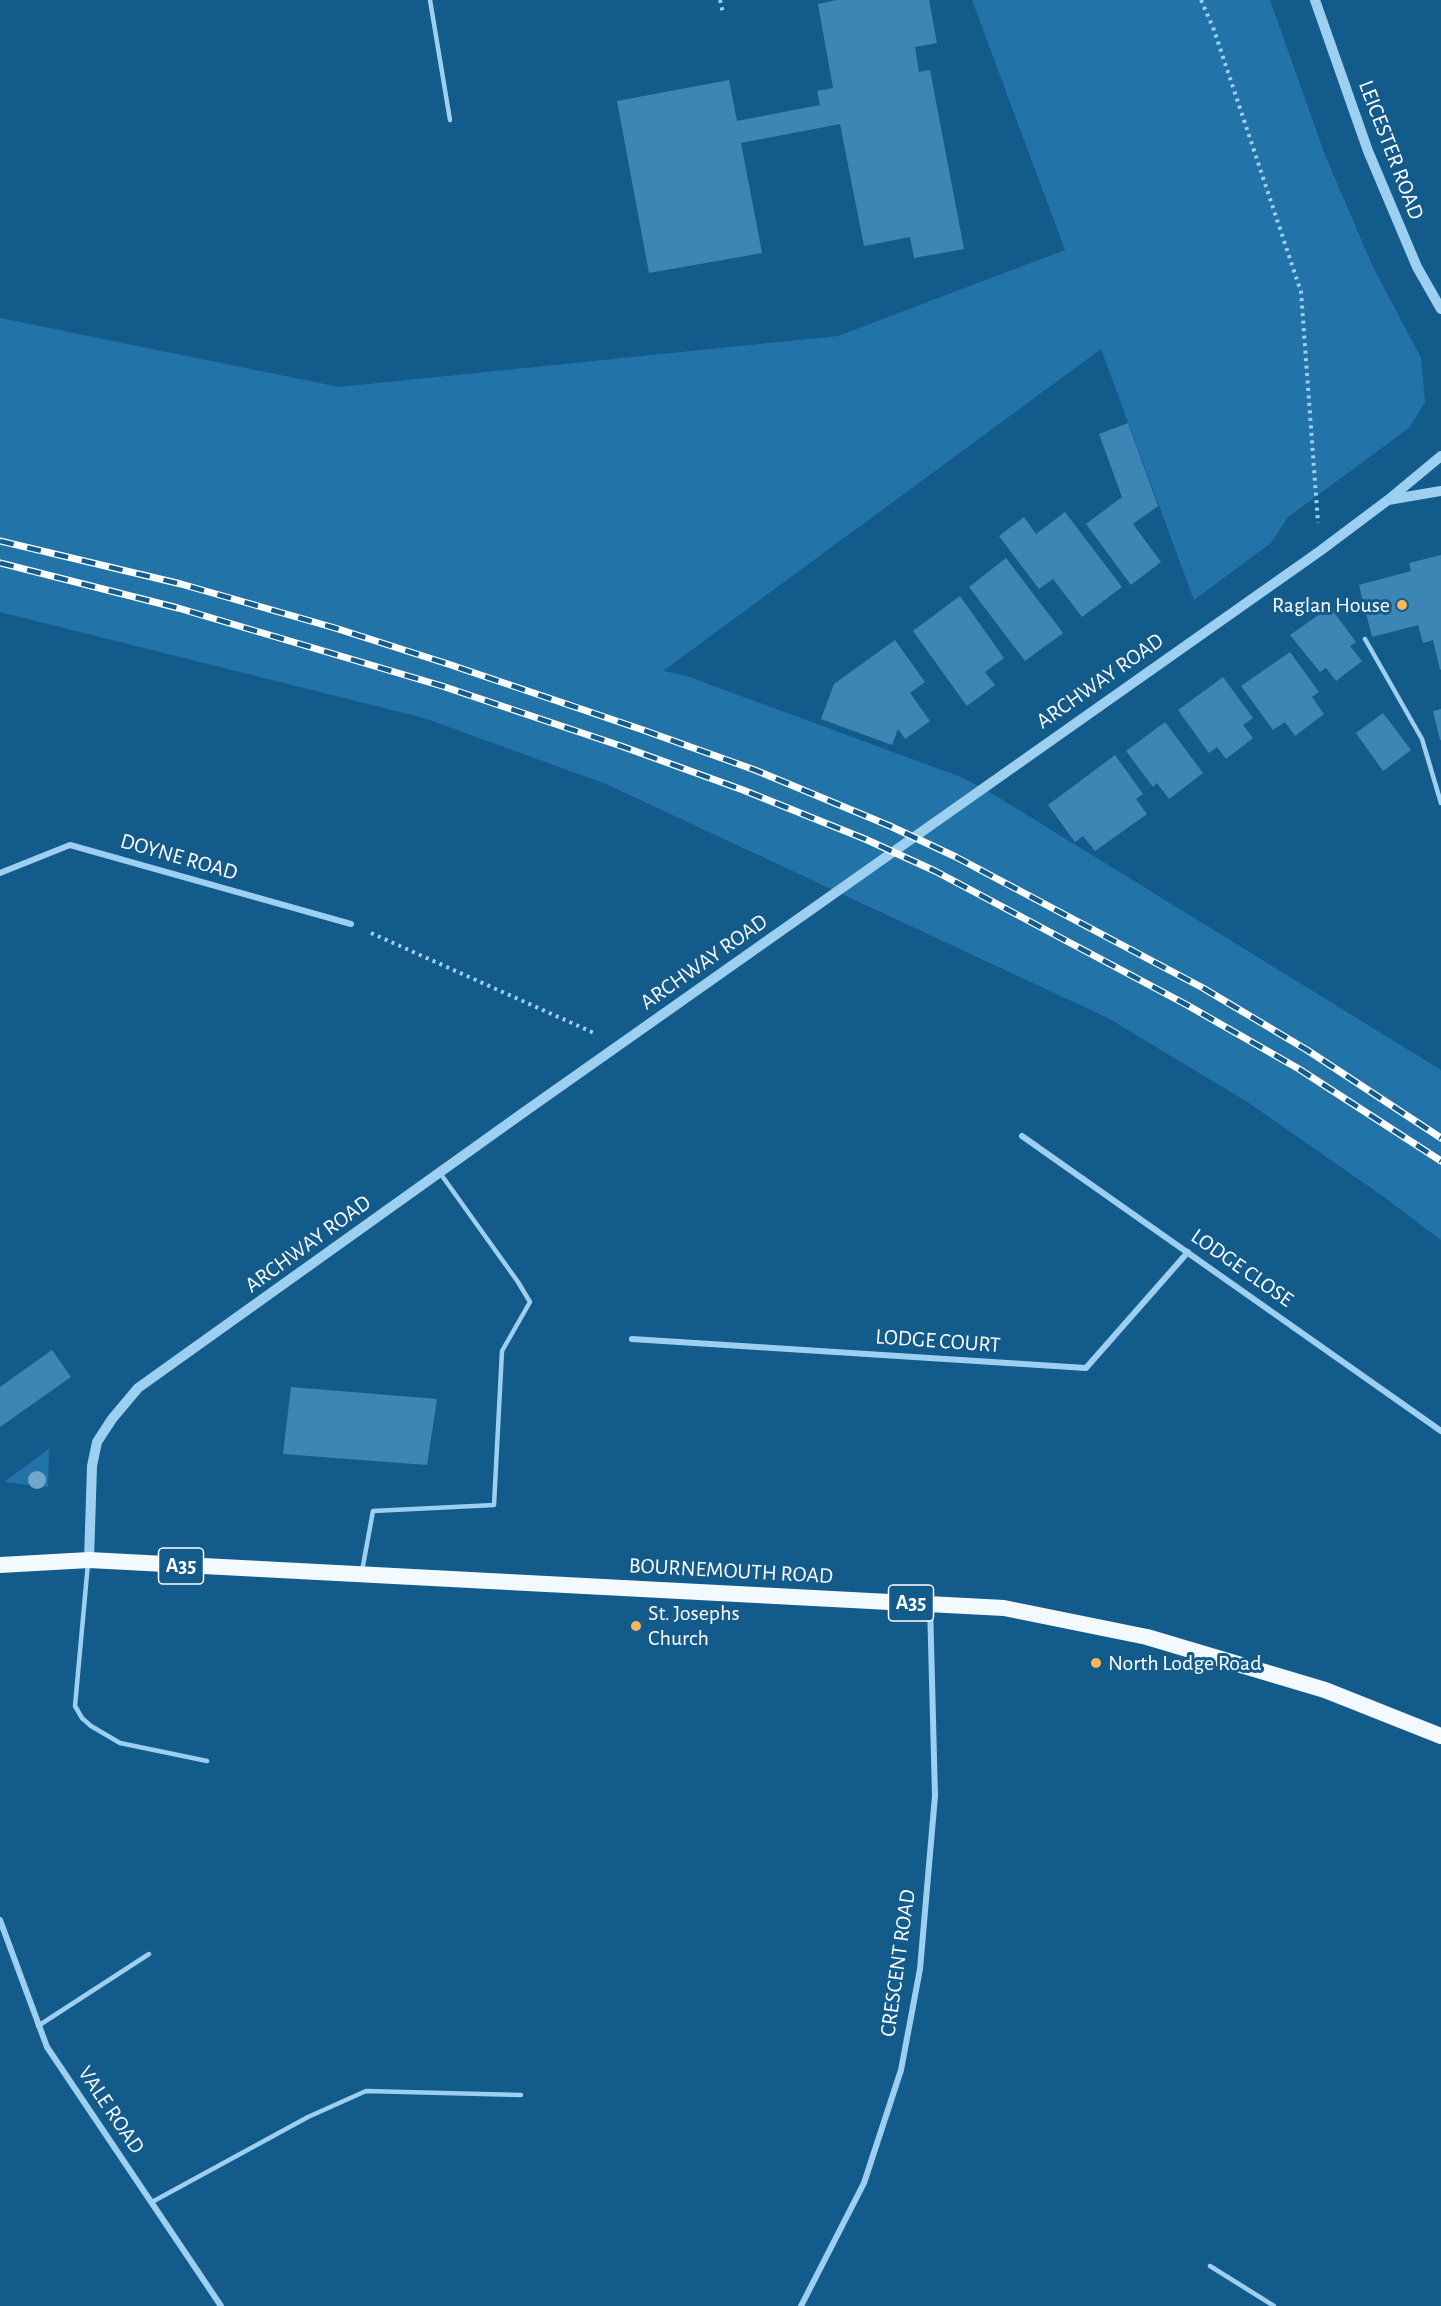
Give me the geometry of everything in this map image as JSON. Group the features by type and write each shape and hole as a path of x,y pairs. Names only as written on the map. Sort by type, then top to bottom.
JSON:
{"highway":[{"name":"BOURNEMOUTH ROAD","path":"0,1565 89,1560 1004,1608 1147,1637 1325,1690 1441,1736"}],"street":[{"name":"LEICESTER ROAD","path":"1315,0 1368,151 1417,267 1441,309"},
{"name":"ARCHWAY ROAD","path":"89,1560 92,1466 97,1442 112,1419 138,1388 620,1044 1320,551 1388,500 1441,456"},
{"path":"1388,500 1441,491"},
{"name":"DOYNE ROAD","path":"0,873 70,845 351,924"},
{"name":"LODGE CLOSE","path":"1022,1136 1441,1431"},
{"name":"LODGE COURT","path":"632,1339 1086,1368 1188,1252"},
{"name":"CRESCENT ROAD","path":"801,2306 864,2183 901,2070 920,1969 935,1796 930,1604"},
{"name":"VALE ROAD","path":"0,1920 47,2047 221,2306"}],"lane":[{"path":"430,0 450,120"},
{"path":"1365,639 1422,739 1441,803"},
{"path":"361,1574 373,1511 494,1505 502,1351 530,1302 519,1282 440,1173"},
{"path":"89,1560 75,1706 82,1718 120,1743 207,1761"},
{"path":"38,2026 149,1954"},
{"path":"152,2202 308,2117 366,2091 521,2095"},
{"path":"1210,2266 1274,2306"}],"path":[{"path":"720,0 723,13"},
{"path":"1201,0 1214,30 1302,292 1320,551"},
{"path":"351,924 620,1044"}],"shaded area":[{"path":"972,0 1270,0 1325,155 1372,265 1421,358 1425,402 1409,428 1288,517 1271,543 1194,600 1101,349 663,671 684,675 958,776 983,788 1441,1070 1441,1240 1384,1197 1246,1101 1108,1018 606,784 424,718 0,612 0,318 339,387 838,336 1065,250"},
{"path":"49,1449 48,1487 4,1482"}],"building":[{"path":"837,0 929,0 937,43 915,47 919,72 930,70 964,249 914,258 910,237 864,246 840,124 741,143 762,253 649,273 617,101 729,80 737,121 820,105 817,91 833,88 818,4"},
{"path":"1128,423 1158,506 1133,524 1161,562 1131,585 1086,524 1122,497 1099,434"},
{"path":"1065,512 1122,587 1082,617 1053,579 1039,589 999,536 1024,517 1036,534"},
{"name":"Raglan House","path":"1441,555 1440,670 1433,640 1423,643 1418,625 1372,637 1359,585 1411,571 1409,563"},
{"path":"1006,558 1063,633 1025,661 969,587"},
{"path":"960,596 1004,658 985,672 995,685 967,706 913,631"},
{"path":"1330,607 1356,642 1350,646 1362,661 1336,681 1326,668 1320,672 1290,635"},
{"path":"895,640 925,682 910,693 930,721 905,739 898,729 892,745 821,719 834,684"},
{"path":"1290,652 1319,692 1312,697 1324,714 1295,736 1285,722 1273,730 1241,686"},
{"path":"1223,677 1253,718 1243,725 1253,738 1226,759 1217,747 1209,753 1178,710"},
{"path":"1441,709 1441,740 1440,740 1433,711"},
{"path":"1383,713 1411,750 1383,771 1356,733"},
{"path":"1165,722 1203,773 1169,799 1157,783 1153,787 1126,751"},
{"path":"1115,755 1143,794 1136,799 1147,814 1095,851 1083,836 1075,842 1048,805"},
{"path":"52,1350 71,1377 0,1427 0,1387"},
{"path":"291,1387 437,1399 427,1465 283,1454"}],"railway":[{"path":"0,541 181,584 335,628 448,664 755,770 890,826 956,857 1203,988 1307,1050 1441,1138"},
{"path":"0,563 178,608 442,686 743,790 865,839 935,871 1187,1005 1299,1069 1441,1161"}],"place":[{"name":"Raglan House","path":"1402,605"},
{"name":"St. Josephs Church","path":"636,1626"},
{"name":"North Lodge Road","path":"1096,1663"}]}
